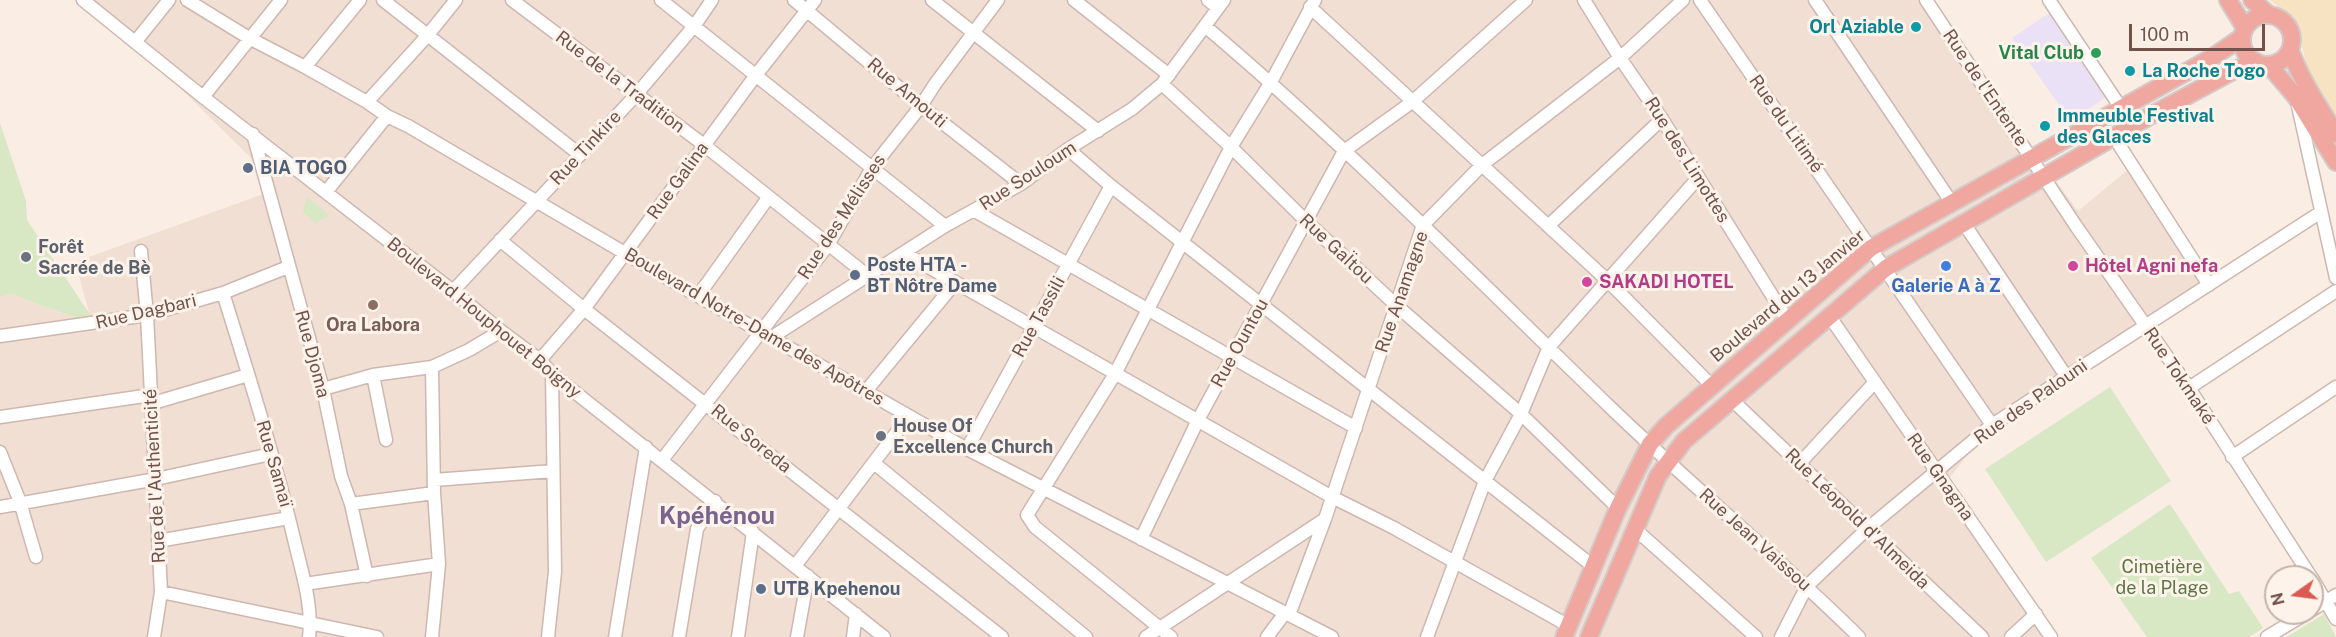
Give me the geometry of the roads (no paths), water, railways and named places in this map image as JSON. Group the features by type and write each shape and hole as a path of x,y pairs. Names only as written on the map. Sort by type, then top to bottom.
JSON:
{"highway":[{"path":"2228,0 2243,33 2245,51 2262,63 2296,97 2336,162"},
{"path":"2252,0 2269,15 2280,18 2288,27 2292,39 2290,50 2297,68 2336,134"},
{"path":"2243,33 2255,18 2269,15"},
{"name":"Boulevard du 13 Janvier","path":"1567,632 1618,508 1650,444 1665,426 1871,248 2213,57 2243,33"},
{"path":"1589,637 1658,476 1684,441 1886,268 2044,176 2233,71 2281,60 2290,50"}],"street":[{"name":"Boulevard Houphouet Boigny","path":"83,0 203,97 540,360 552,374 884,637"},
{"path":"136,41 169,0"},
{"name":"Boulevard Notre-Dame des Apôtres","path":"186,0 967,449 1332,637"},
{"path":"203,97 281,0"},
{"path":"305,67 360,0"},
{"path":"383,0 579,154"},
{"path":"367,102 427,36 456,0"},
{"name":"Rue de la Tradition","path":"512,0 704,146 868,276"},
{"path":"661,0 945,226"},
{"name":"Rue Tinkire","path":"453,291 636,95 712,0"},
{"name":"Rue Amouti","path":"794,0 811,5 921,106 1021,184"},
{"path":"932,0 1098,130"},
{"name":"Rue des Mélisses","path":"662,460 706,403 766,335 828,245 872,168 921,106 998,0"},
{"name":"Rue GaÏtou","path":"1074,0 1166,80 1306,221 1396,306 1521,414 1618,508"},
{"path":"1344,151 1412,102 1526,0"},
{"name":"Rue des Limottes","path":"1584,0 1662,119 1788,321"},
{"name":"Rue Anamagne","path":"1267,637 1287,614 1325,519 1423,225 1482,165 1620,58 1683,0"},
{"name":"Rue du Litimé","path":"1700,0 1992,425"},
{"path":"1815,0 1952,203"},
{"name":"Rue de l'Entente","path":"1926,0 2044,176"},
{"path":"2049,0 2133,126"},
{"name":"Rue Souloum","path":"766,335 868,276 945,226 1021,184 1068,148 1132,109 1166,80 1206,27 1217,3"},
{"path":"1171,637 1035,527 1027,515 1115,374 1231,147 1271,82 1312,4 1412,102 1607,280 1712,386"},
{"name":"Rue Galina","path":"540,360 584,309 756,75 811,5"},
{"name":"Rue Jean Vaissou","path":"1206,27 1271,82 1668,461 1807,586 1859,637"},
{"path":"2296,97 2336,278"},
{"path":"326,192 387,116"},
{"path":"1548,226 1662,119"},
{"name":"Rue Djoma","path":"252,134 323,389 341,476 351,504 367,576"},
{"path":"2114,137 2209,285"},
{"path":"1068,148 1111,186 1594,567"},
{"name":"Rue Ountou","path":"1141,539 1198,420 1344,151"},
{"name":"Rue Tokmaké","path":"2044,176 2188,388 2303,565"},
{"path":"1427,637 1485,481 1521,414 1549,347 1698,178"},
{"name":"Rue Tassili","path":"967,449 1111,186"},
{"path":"698,296 768,198"},
{"path":"975,211 1356,428"},
{"name":"Rue des Palouni","path":"1781,637 1807,586 1867,529 1992,425 2321,212"},
{"path":"1963,222 2066,376"},
{"name":"Rue Soreda","path":"500,240 584,309 1002,637"},
{"name":"Rue de l'Authenticité","path":"141,251 147,315 160,591 154,637"},
{"path":"904,253 1332,497 1384,523 1567,632"},
{"name":"Rue Dagbari","path":"0,336 147,315 223,293 288,267"},
{"path":"866,391 955,283"},
{"path":"2188,388 2336,291"},
{"name":"Rue Samaï","path":"223,293 289,518 305,584 310,631"},
{"name":"Rue Gnagna","path":"1830,317 2051,637"},
{"path":"323,389 373,375 432,367 469,350 501,331"},
{"path":"432,367 434,487 439,564 432,637"},
{"path":"548,637 555,572 552,374"},
{"path":"0,417 150,400 248,375"},
{"path":"373,375 386,440"},
{"path":"1799,464 1875,382"},
{"path":"2232,457 2336,387"},
{"name":"Rue Léopold d'Almeida","path":"1732,400 1982,637"},
{"path":"795,566 909,416"},
{"path":"615,637 646,447"},
{"path":"0,452 20,502 36,557"},
{"path":"0,507 156,479 271,454"},
{"path":"874,464 1086,637"},
{"path":"351,504 434,487 553,471"},
{"path":"679,637 698,529 715,501"},
{"path":"158,541 289,518"},
{"path":"1146,637 1325,519"},
{"path":"1635,529 1756,637"},
{"path":"738,637 753,532"},
{"path":"305,584 439,564"},
{"path":"797,637 808,576"},
{"path":"160,591 310,631 377,637"},
{"name":"Rue Tokmaké","path":"2331,598 2336,619"},
{"path":"853,637 856,614"},
{"path":"2011,637 2036,614"},
{"path":"2267,637 2287,625"}],"place":[{"name":"Orl Aziable","path":"1916,27"},
{"name":"Vital Club","path":"2096,53"},
{"name":"La Roche Togo","path":"2130,71"},
{"name":"Immeuble Festival des Glaces","path":"2045,126"},
{"name":"BIA TOGO","path":"248,168"},
{"name":"Forêt Sacrée de Bè","path":"26,257"},
{"name":"Galerie A à Z","path":"1946,266"},
{"name":"Hôtel Agni nefa","path":"2073,266"},
{"name":"Poste HTA - BT Nôtre Dame","path":"855,275"},
{"name":"SAKADI HOTEL","path":"1587,282"},
{"name":"Ora Labora","path":"373,305"},
{"name":"House Of Excellence Church","path":"881,436"},
{"name":"UTB Kpehenou","path":"761,589"}],"district":[{"name":"Kpéhénou","path":"717,517"}],"park label":[{"name":"Cimetière de la Plage","path":"2162,577"}]}
